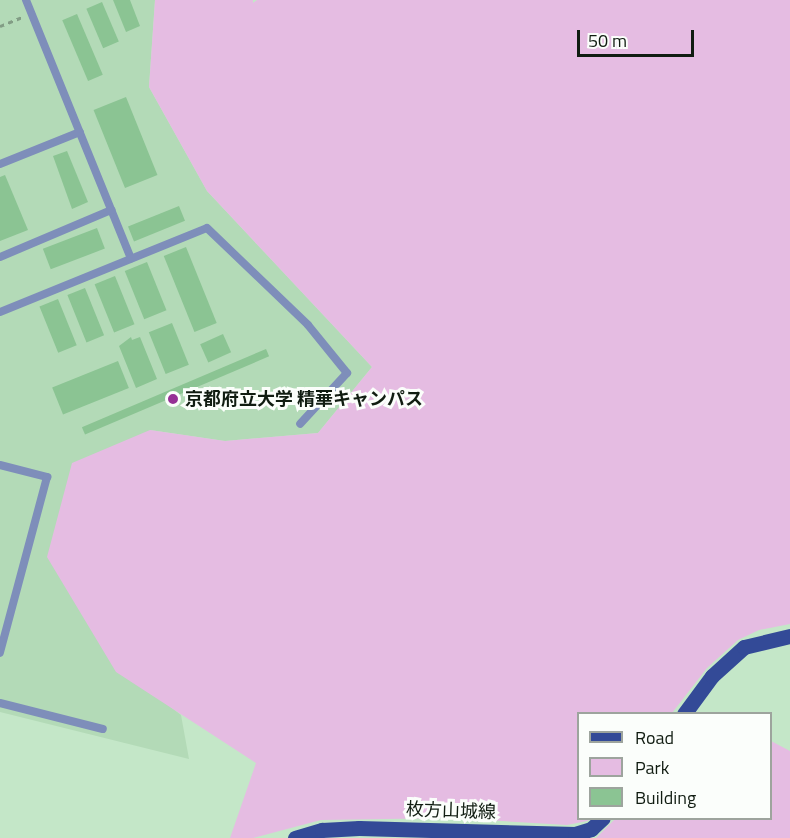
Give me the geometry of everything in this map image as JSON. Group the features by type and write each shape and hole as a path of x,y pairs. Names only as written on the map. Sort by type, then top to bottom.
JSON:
{"main road":[{"path":"685,712 712,676 744,647 790,636"},
{"name":"枚方山城線","path":"295,838 322,830 358,828 575,834 591,830 602,820"}],"lane":[{"path":"27,0 131,259"},
{"path":"0,164 80,132"},
{"path":"0,257 111,210"},
{"path":"0,312 207,228 308,325 347,373 300,424"},
{"path":"0,465 47,477 0,653"},
{"path":"0,703 103,729"}],"path":[{"path":"0,26 32,13"}],"shaded area":[{"name":"京都府立大学 精華キャンパス","path":"0,0 155,0 149,87 207,191 372,367 318,433 225,441 150,430 154,694 181,715 189,759 0,712"}],"green space":[{"path":"155,0 253,0 253,3 257,0 790,0 790,624 759,630 738,640 707,668 673,712 577,712 577,820 589,820 567,825 453,818 321,820 253,838 230,838 256,763 116,672 47,557 72,463 150,430 225,441 318,433 372,367 207,191 149,87"},
{"path":"772,742 790,751 790,838 596,838 614,820 772,820"}],"building":[{"path":"113,0 130,0 140,26 126,32"},
{"path":"102,2 119,42 103,48 86,9"},
{"path":"77,14 103,75 88,81 62,20"},
{"path":"126,97 157,175 125,188 94,110"},
{"path":"67,151 88,202 72,209 53,156"},
{"path":"5,175 28,230 0,241 0,177"},
{"path":"179,206 185,221 134,241 128,227"},
{"path":"97,228 105,249 51,269 43,249"},
{"path":"186,247 217,323 194,332 164,256"},
{"path":"147,262 166,310 144,319 125,271"},
{"path":"115,276 134,324 114,332 95,284"},
{"path":"85,288 104,335 86,342 67,295"},
{"path":"58,299 77,345 58,353 39,306"},
{"path":"172,323 189,365 166,374 149,332"},
{"path":"223,334 231,352 208,362 200,344"},
{"path":"131,337 132,340 140,337 157,379 136,388 119,346"},
{"path":"266,349 269,356 85,435 82,427"},
{"path":"118,361 129,388 63,414 52,388"}],"place":[{"name":"京都府立大学 精華キャンパス","path":"173,399"}]}
